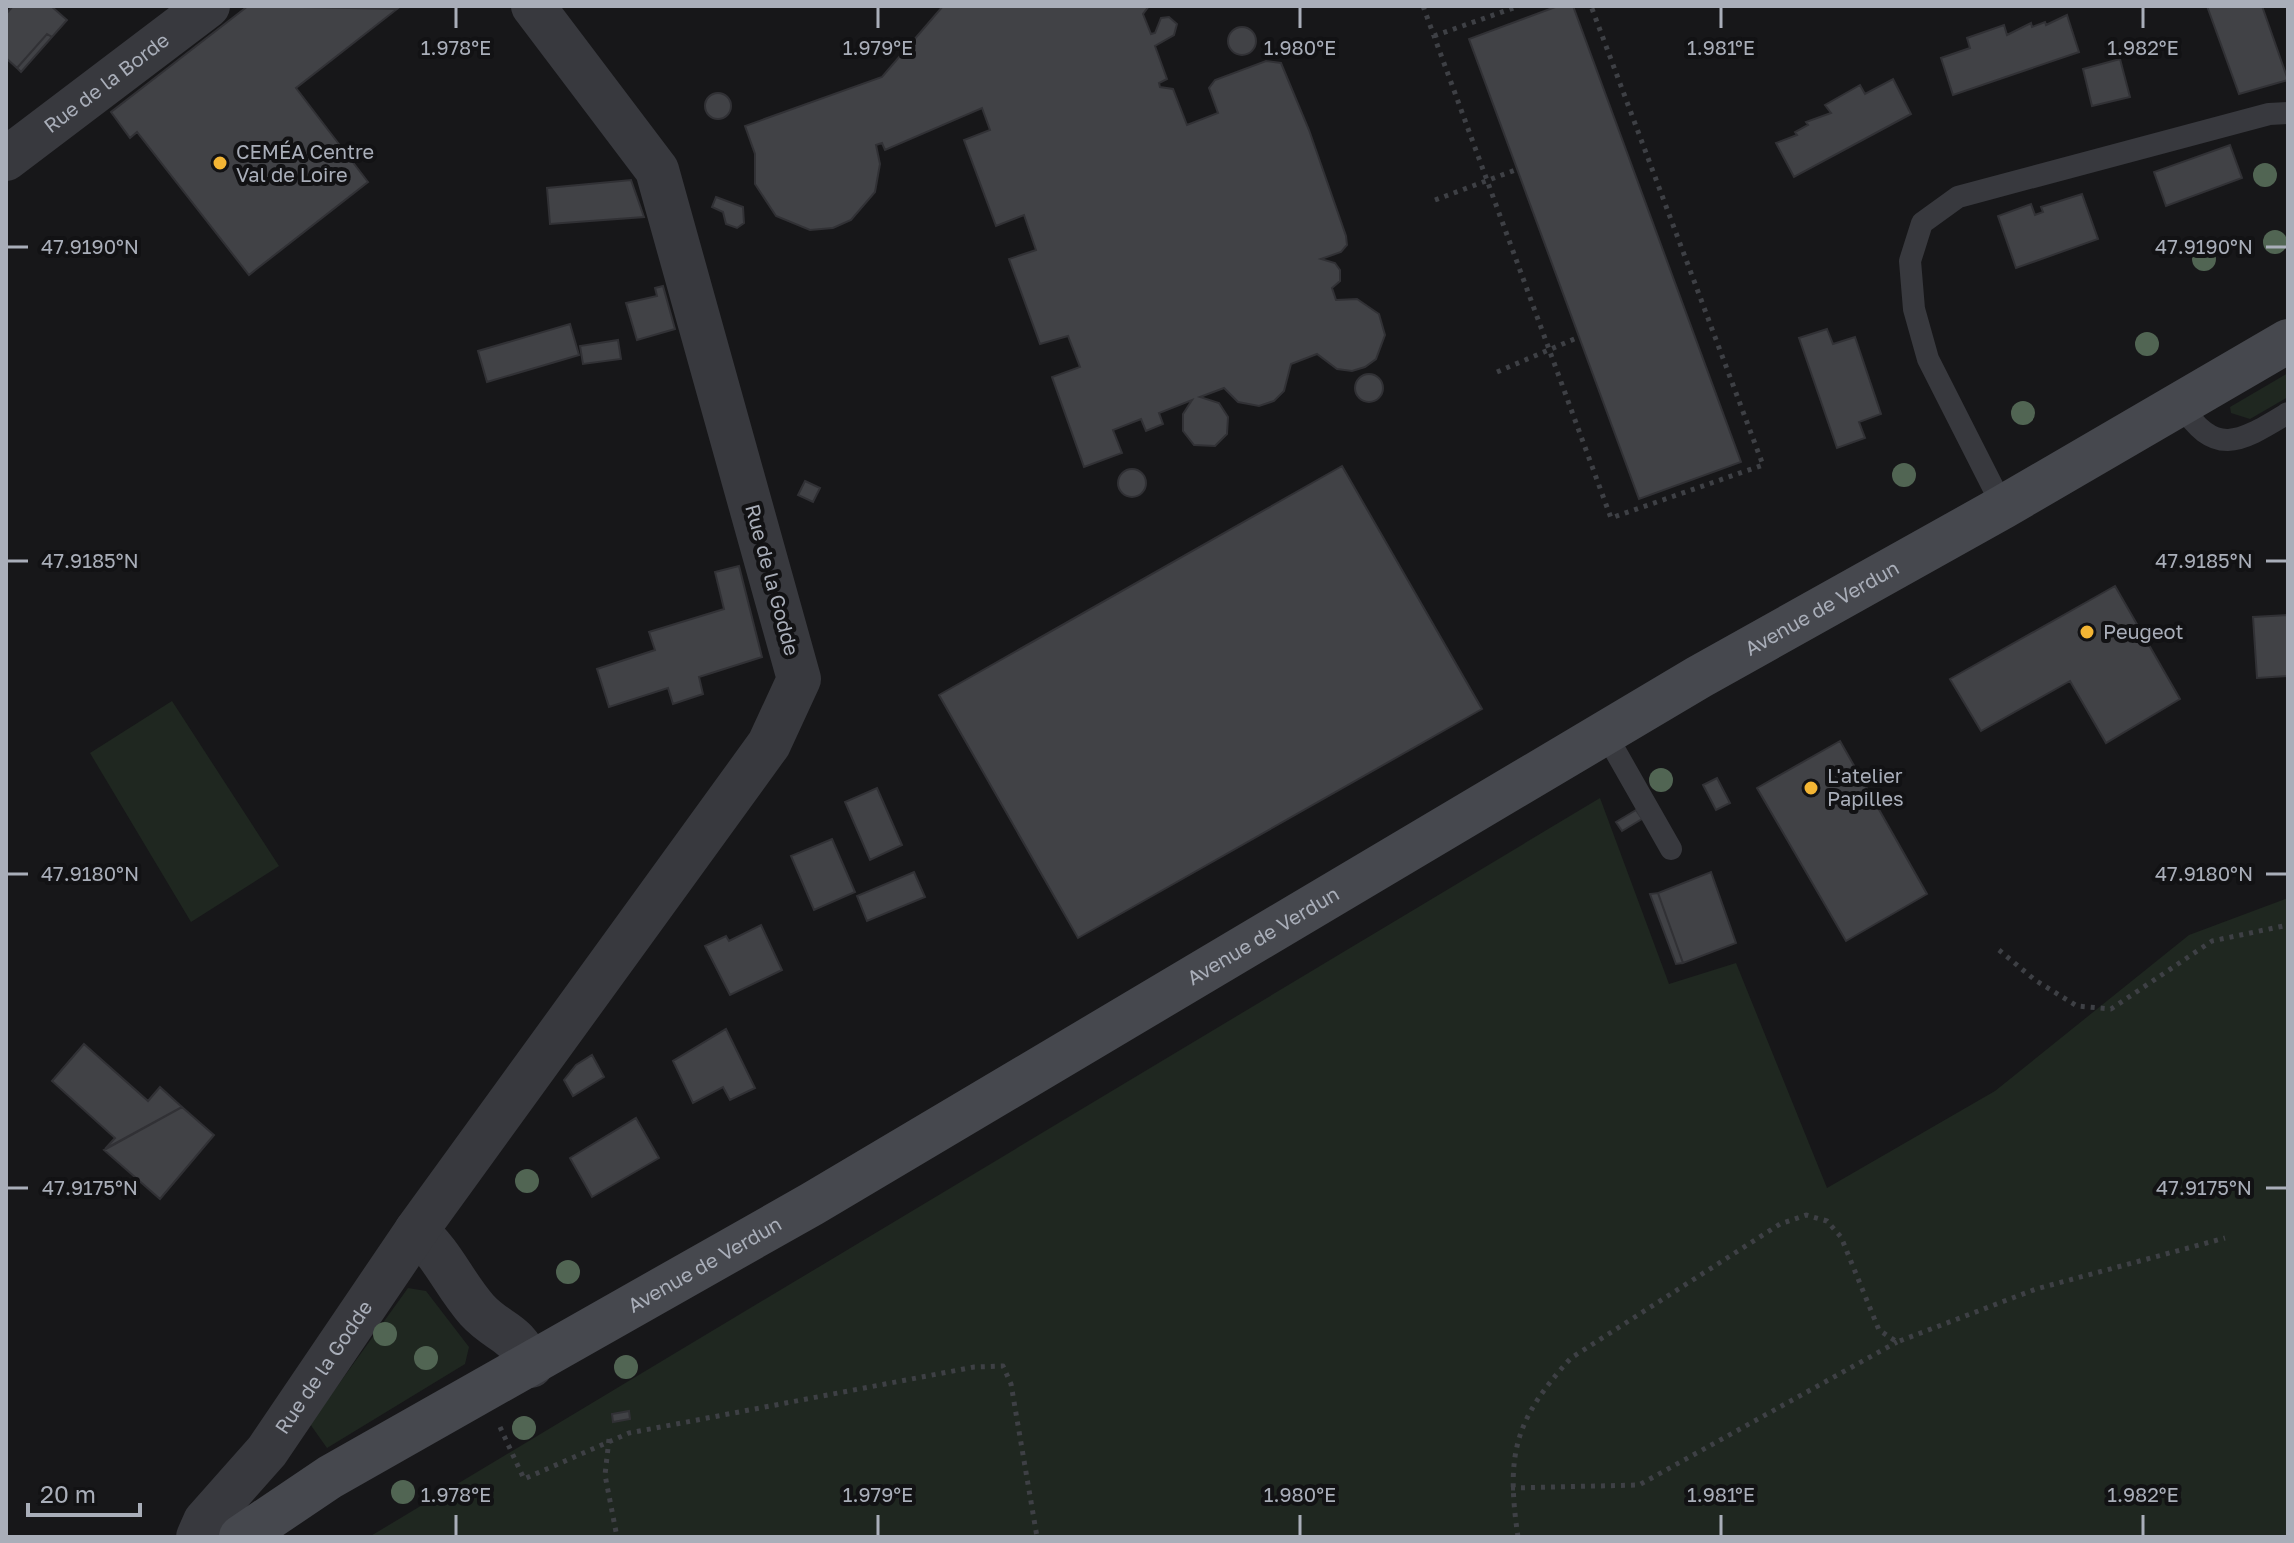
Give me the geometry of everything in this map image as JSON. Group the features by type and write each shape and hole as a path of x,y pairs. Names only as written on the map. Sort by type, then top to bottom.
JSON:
{"main road":[{"name":"Avenue de Verdun","path":"241,1537 330,1477 531,1366 1605,733 2288,341"}],"street":[{"name":"Rue de la Borde","path":"6,159 208,6"},
{"name":"Rue de la Godde","path":"198,1537 205,1521 267,1451 416,1231 769,744 799,679 657,170 533,6"},
{"path":"416,1231 436,1248 477,1310 521,1343 531,1366"}],"lane":[{"path":"2003,507 1928,359 1914,309 1910,261 1922,223 1958,197 2269,114 2288,113"},
{"path":"2180,403 2194,425 2206,435 2223,441 2242,441 2288,413"},
{"path":"1605,733 1671,849"}],"path":[{"path":"1423,6 1611,518 1763,465 1591,6"},
{"path":"1434,36 1519,6"},
{"path":"1435,200 1518,169"},
{"path":"1497,372 1579,337"},
{"path":"1999,950 2035,980 2077,1006 2111,1009 2212,941 2288,925"},
{"path":"1518,1537 1511,1488 1514,1450 1527,1415 1547,1384 1571,1358 1780,1224 1806,1215 1827,1221 1841,1237 1879,1330 1897,1342"},
{"path":"1511,1488 1639,1485 1897,1342 2036,1289 2225,1238"},
{"path":"496,1418 524,1479 609,1439 974,1367 1003,1366 1011,1384 1037,1537"},
{"path":"609,1439 605,1475 617,1537"}],"shaded area":[{"path":"2288,373 2288,397 2250,419 2231,413 2230,407"},
{"path":"172,701 279,866 191,922 90,753"},
{"path":"1600,798 1669,984 1736,963 1827,1188 1995,1091 2189,935 2288,898 2288,1537 369,1537"},
{"path":"408,1288 426,1291 469,1347 465,1364 327,1448 310,1424"}],"building":[{"path":"13,6 51,6 67,20 52,37 47,34 17,68 6,58 6,14"},
{"path":"248,6 397,9 296,88 368,182 249,275 137,132 130,138 111,112"},
{"path":"943,6 1149,6 1143,14 1151,34 1155,33 1161,18 1169,17 1177,24 1174,35 1155,46 1167,79 1159,83 1160,87 1173,89 1187,125 1218,113 1209,88 1215,80 1266,61 1281,63 1309,130 1346,236 1347,245 1341,252 1321,259 1335,263 1340,270 1340,281 1332,288 1336,300 1357,299 1379,314 1385,335 1376,359 1352,371 1337,369 1317,354 1291,364 1284,391 1274,401 1259,406 1238,402 1224,388 1200,397 1219,403 1228,417 1227,434 1215,446 1194,445 1183,431 1183,414 1192,400 1159,413 1163,424 1146,431 1141,419 1113,430 1122,453 1084,467 1052,377 1080,367 1068,336 1040,344 1009,259 1036,250 1024,215 996,226 964,140 990,130 982,108 885,150 882,143 876,145 880,164 875,192 851,220 833,228 810,230 776,216 755,184 755,154 745,126 882,77"},
{"path":"1558,6 1573,6 1741,462 1639,499 1469,39"},
{"path":"2207,6 2262,6 2288,80 2239,94"},
{"path":"2067,15 2079,52 1953,95 1941,58 1970,48 1967,38 2004,25 2007,35 2031,23 2032,27 2045,22 2046,25"},
{"path":"1242,27 1252,31 1256,41 1252,51 1242,55 1232,51 1228,41 1232,31"},
{"path":"47,34 52,37 21,72 17,68"},
{"path":"2120,59 2130,97 2092,106 2083,69"},
{"path":"1893,79 1911,114 1794,177 1776,143 1797,135 1795,132 1808,125 1806,122 1831,113 1825,105 1860,85 1865,94"},
{"path":"718,93 727,97 731,106 727,115 718,119 709,115 705,106 709,97"},
{"path":"2230,145 2242,178 2166,206 2154,172"},
{"path":"631,180 644,217 550,224 547,188"},
{"path":"2082,194 2098,239 2016,268 1998,216 2031,204 2035,215 2043,212 2041,207"},
{"path":"716,197 743,207 744,223 737,228 726,224 723,212 712,207"},
{"path":"663,286 675,329 637,340 626,303 657,296 655,288"},
{"path":"570,324 579,355 487,382 478,351"},
{"path":"1827,329 1833,344 1855,337 1881,414 1859,422 1865,438 1837,448 1799,338"},
{"path":"618,340 621,359 583,364 580,346"},
{"path":"1369,374 1379,378 1383,388 1379,398 1369,402 1359,398 1355,388 1359,378"},
{"path":"1342,466 1482,709 1078,938 939,695"},
{"path":"1132,469 1142,473 1146,483 1142,493 1132,497 1122,493 1118,483 1122,473"},
{"path":"805,481 820,488 813,502 798,495"},
{"path":"739,566 762,657 699,677 703,694 673,704 668,688 609,707 597,669 655,650 649,632 724,609 715,572"},
{"name":"Peugeot","path":"2115,586 2180,699 2106,743 2070,681 1981,731 1950,679"},
{"path":"2288,615 2288,676 2257,678 2253,617"},
{"path":"1840,741 1927,894 1846,941 1757,788"},
{"path":"1717,778 1730,803 1716,810 1703,785"},
{"path":"877,788 902,845 870,860 845,802"},
{"path":"1636,810 1642,819 1622,831 1616,822"},
{"path":"832,839 855,892 814,910 791,856"},
{"path":"914,872 925,897 867,921 857,896"},
{"path":"1711,872 1736,943 1683,963 1658,893"},
{"path":"1658,893 1683,963 1676,964 1650,894"},
{"path":"761,925 782,970 730,995 705,946 726,936 729,941"},
{"path":"726,1029 755,1088 730,1100 723,1087 693,1103 673,1061"},
{"path":"84,1044 148,1101 160,1087 182,1107 105,1149 115,1138 52,1081"},
{"path":"592,1055 604,1077 573,1096 564,1080 576,1065"},
{"path":"182,1107 214,1135 160,1199 104,1150"},
{"path":"636,1118 659,1158 592,1197 570,1158"},
{"path":"629,1411 630,1419 613,1422 612,1414"}],"place":[{"name":"CEMÉA Centre Val de Loire","path":"220,163"},
{"name":"Peugeot","path":"2087,632"},
{"name":"L'atelier Papilles","path":"1811,788"}]}
